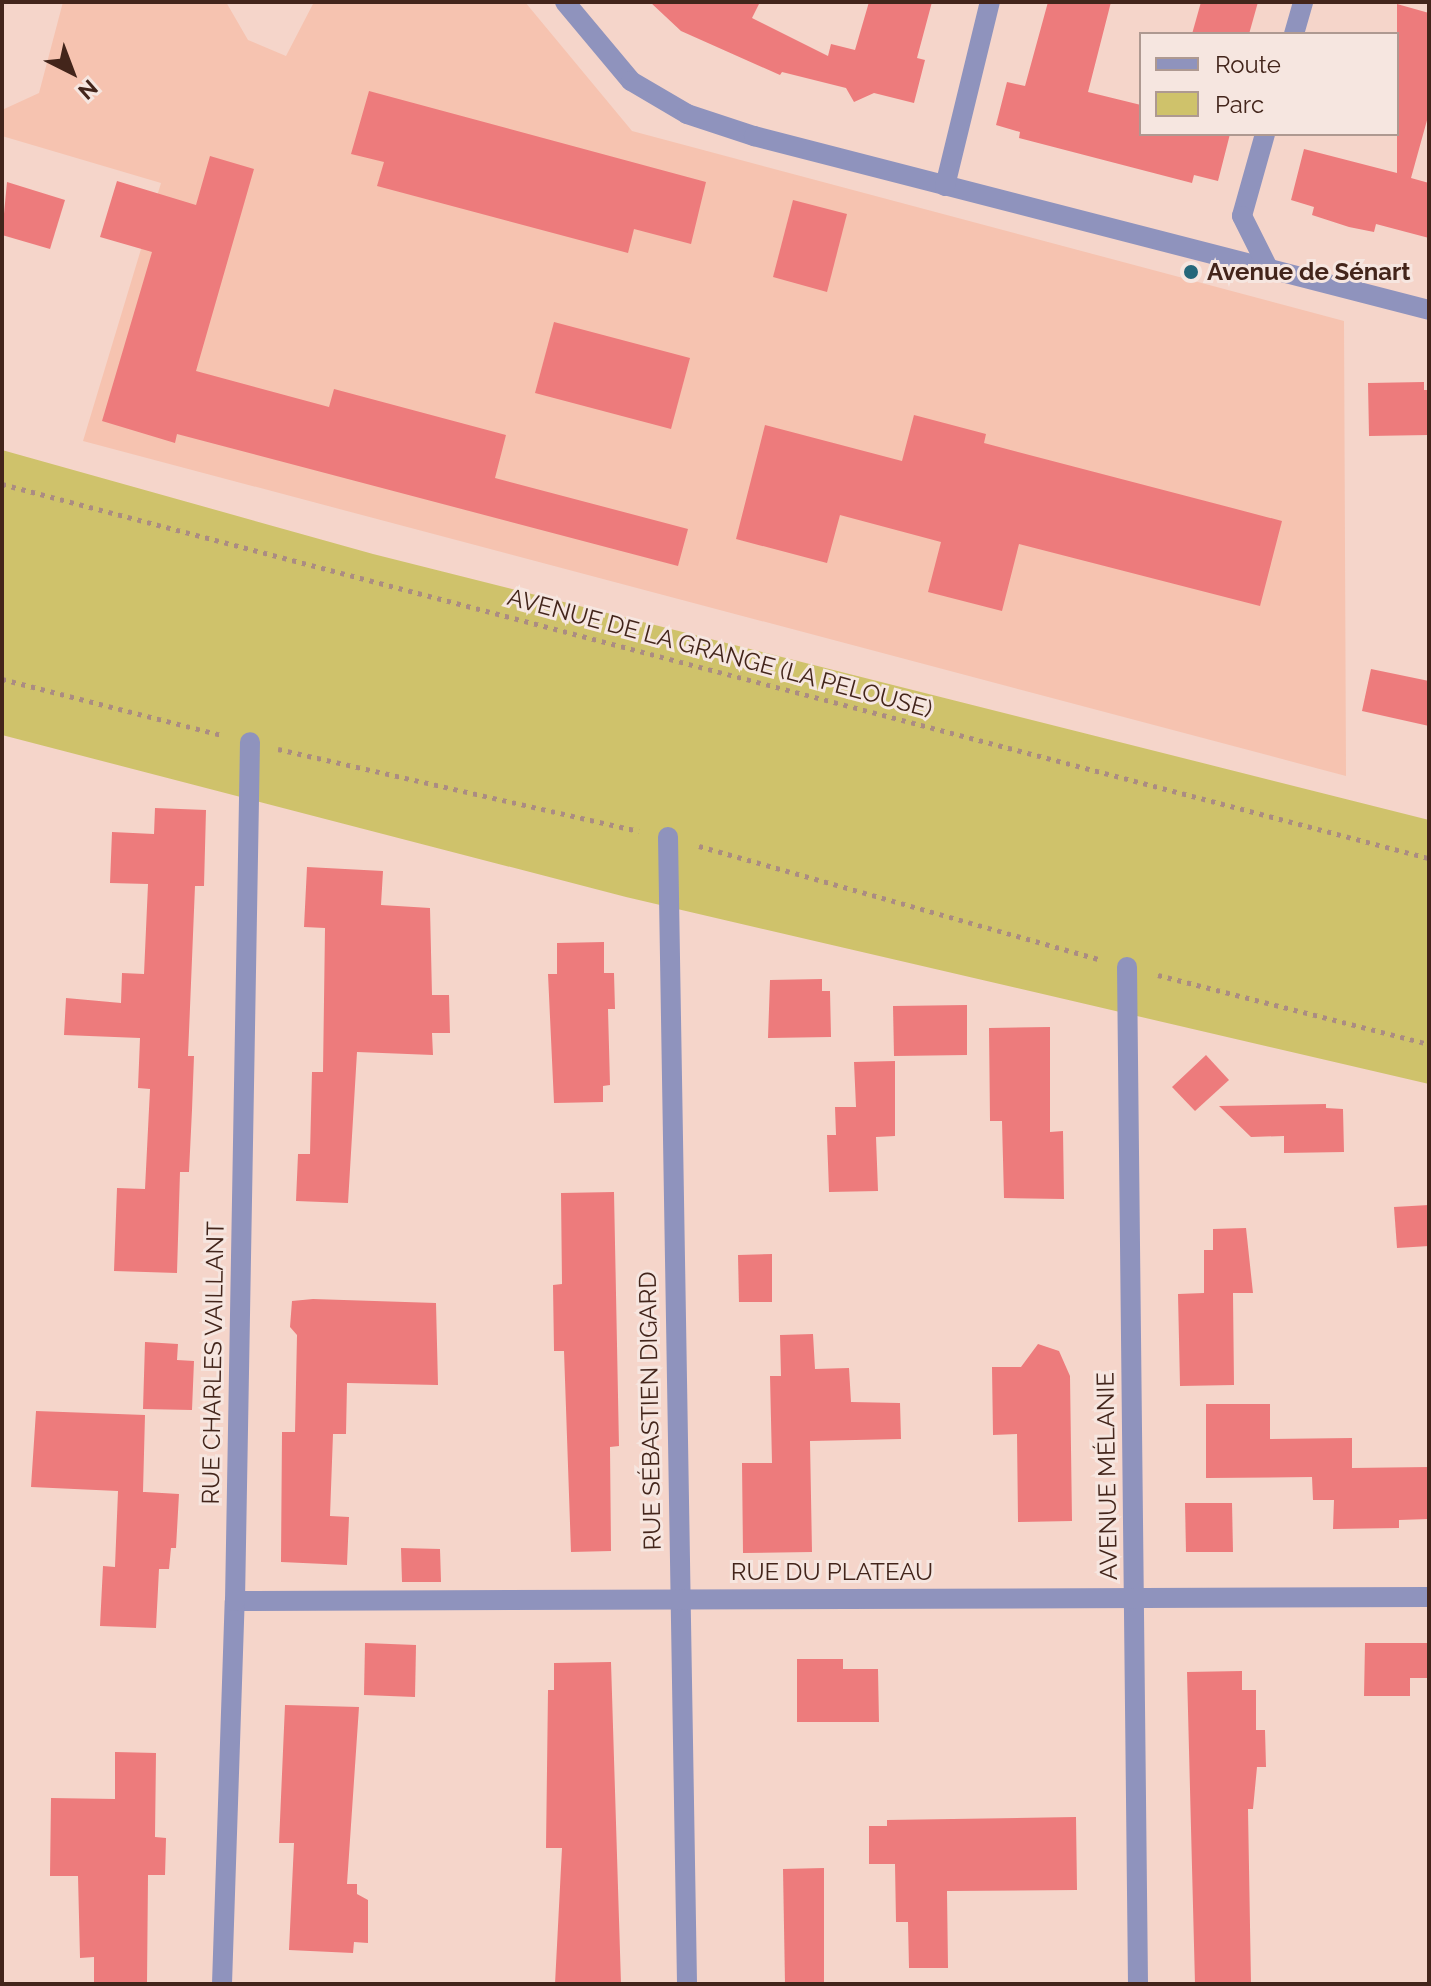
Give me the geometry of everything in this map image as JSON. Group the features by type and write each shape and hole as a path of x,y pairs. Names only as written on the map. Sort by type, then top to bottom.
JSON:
{"street":[{"path":"565,2 631,81 687,114 945,186 1429,310"},
{"path":"945,186 990,2"},
{"path":"1295,32 1303,2"},
{"path":"1264,136 1242,216 1269,270"},
{"name":"RUE CHARLES VAILLANT","path":"222,1984 235,1601 250,742"},
{"name":"RUE SÉBASTIEN DIGARD","path":"668,837 678,1597 687,1984"},
{"name":"AVENUE MÉLANIE","path":"1127,967 1138,1984"},
{"name":"RUE DU PLATEAU","path":"235,1601 678,1597 1135,1600 1429,1597"}],"path":[{"name":"AVENUE DE LA GRANGE (LA PELOUSE)","path":"2,484 1429,858"},
{"path":"2,679 250,742 668,837 1127,967 1429,1044"}],"shaded area":[{"path":"63,2 226,2 248,40 286,56 314,2 525,2 632,131 1344,321 1346,776 83,441 161,183 2,136 2,110 39,93"}],"green space":[{"path":"2,450 373,554 1429,820 1429,1084 626,897 2,735"}],"building":[{"path":"650,2 760,2 752,18 828,56 831,44 855,50 869,2 932,2 917,58 925,60 914,103 874,93 854,102 846,88 782,72 780,75 681,31"},
{"path":"1048,2 1111,2 1088,92 1139,105 1139,136 1229,136 1218,181 1194,175 1192,183 1019,138 1020,132 996,125 1007,82 1025,86"},
{"path":"1201,2 1258,2 1250,32 1193,32"},
{"path":"1397,4 1429,13 1429,113 1411,178 1429,183 1429,238 1376,224 1374,232 1349,227 1312,215 1314,207 1291,200 1304,149 1397,173"},
{"path":"369,91 706,182 691,244 634,229 628,253 377,186 384,162 351,154"},
{"path":"210,156 254,169 196,371 329,407 334,389 506,435 495,478 688,529 678,566 177,434 175,443 102,421 152,252 100,237 117,181 196,205"},
{"path":"7,182 65,200 50,249 2,235"},
{"path":"793,200 847,214 827,292 773,277"},
{"path":"554,322 690,358 671,429 535,393"},
{"path":"1424,382 1424,390 1429,390 1429,435 1369,436 1368,383"},
{"path":"914,415 986,434 984,443 1282,521 1260,606 1019,544 1002,611 928,592 941,542 840,515 827,563 736,539 765,425 902,461"},
{"path":"1371,669 1429,681 1429,726 1362,711"},
{"path":"155,808 206,810 204,886 195,886 188,1056 194,1056 192,1110 189,1172 180,1172 177,1273 114,1271 117,1188 145,1189 150,1089 138,1088 140,1038 64,1035 66,998 121,1003 122,973 144,974 148,884 110,883 112,832 154,834"},
{"path":"307,867 383,871 381,905 430,908 432,995 449,995 450,1033 432,1033 433,1055 357,1052 348,1203 296,1201 298,1154 310,1154 312,1072 323,1072 325,928 304,927"},
{"path":"604,942 604,973 614,973 615,1009 608,1009 610,1085 603,1086 603,1102 554,1103 548,974 557,974 557,943"},
{"path":"822,979 822,991 830,991 831,1037 768,1038 770,980"},
{"path":"967,1005 967,1055 894,1056 893,1006"},
{"path":"1050,1027 1050,1132 1063,1131 1064,1199 1004,1198 1002,1121 990,1121 989,1028"},
{"path":"1206,1055 1229,1080 1195,1111 1172,1087"},
{"path":"895,1061 895,1136 876,1137 878,1191 829,1192 827,1135 836,1135 835,1107 856,1107 854,1062"},
{"path":"1326,1104 1326,1108 1343,1109 1344,1152 1284,1153 1284,1136 1251,1137 1219,1106"},
{"path":"614,1192 619,1446 610,1447 611,1551 571,1552 564,1351 554,1351 553,1285 562,1284 561,1193"},
{"path":"1429,1205 1429,1246 1397,1248 1394,1207"},
{"path":"1246,1228 1253,1293 1233,1293 1234,1385 1180,1386 1178,1294 1204,1293 1204,1250 1213,1250 1213,1229"},
{"path":"772,1254 772,1302 739,1302 738,1255"},
{"path":"292,1301 436,1303 438,1385 347,1383 346,1434 333,1434 330,1516 349,1517 347,1565 281,1562 282,1432 295,1432 297,1335 290,1327"},
{"path":"813,1334 815,1369 849,1368 851,1402 900,1403 901,1439 810,1441 812,1552 743,1553 742,1463 772,1463 770,1376 781,1376 780,1335"},
{"path":"145,1342 178,1344 177,1360 194,1361 192,1410 143,1409"},
{"path":"1038,1344 1059,1351 1070,1376 1072,1521 1018,1522 1017,1434 993,1435 992,1367 1021,1367"},
{"path":"1206,1404 1270,1404 1270,1439 1352,1438 1352,1468 1429,1467 1429,1519 1399,1520 1399,1528 1333,1529 1334,1500 1313,1500 1312,1477 1206,1478"},
{"path":"36,1411 145,1415 143,1492 179,1494 176,1548 171,1548 169,1569 159,1569 156,1628 100,1626 103,1566 115,1567 118,1491 31,1487"},
{"path":"1185,1503 1232,1503 1233,1552 1186,1552"},
{"path":"401,1548 440,1549 441,1582 402,1582"},
{"path":"365,1643 416,1645 415,1697 364,1695"},
{"path":"1365,1643 1429,1643 1429,1678 1410,1678 1410,1696 1364,1696"},
{"path":"797,1659 843,1659 843,1669 878,1669 879,1722 797,1722"},
{"path":"611,1662 621,1984 555,1984 562,1848 546,1848 548,1690 554,1690 554,1663"},
{"path":"1242,1671 1242,1690 1256,1690 1256,1730 1265,1730 1266,1767 1257,1767 1253,1809 1248,1809 1251,1984 1195,1984 1187,1672"},
{"path":"285,1705 359,1707 347,1884 357,1884 357,1894 368,1900 368,1943 354,1942 353,1953 289,1950 294,1843 279,1843"},
{"path":"115,1752 156,1753 155,1837 166,1838 165,1875 148,1875 147,1984 94,1984 94,1957 80,1958 78,1876 50,1876 51,1798 115,1799"},
{"path":"1076,1817 1077,1890 947,1891 948,1968 909,1968 908,1922 896,1922 895,1864 869,1864 869,1826 887,1826 887,1820"},
{"path":"824,1868 824,1984 785,1984 783,1869"}],"place":[{"name":"Avenue de Sénart","path":"1191,272"}]}
